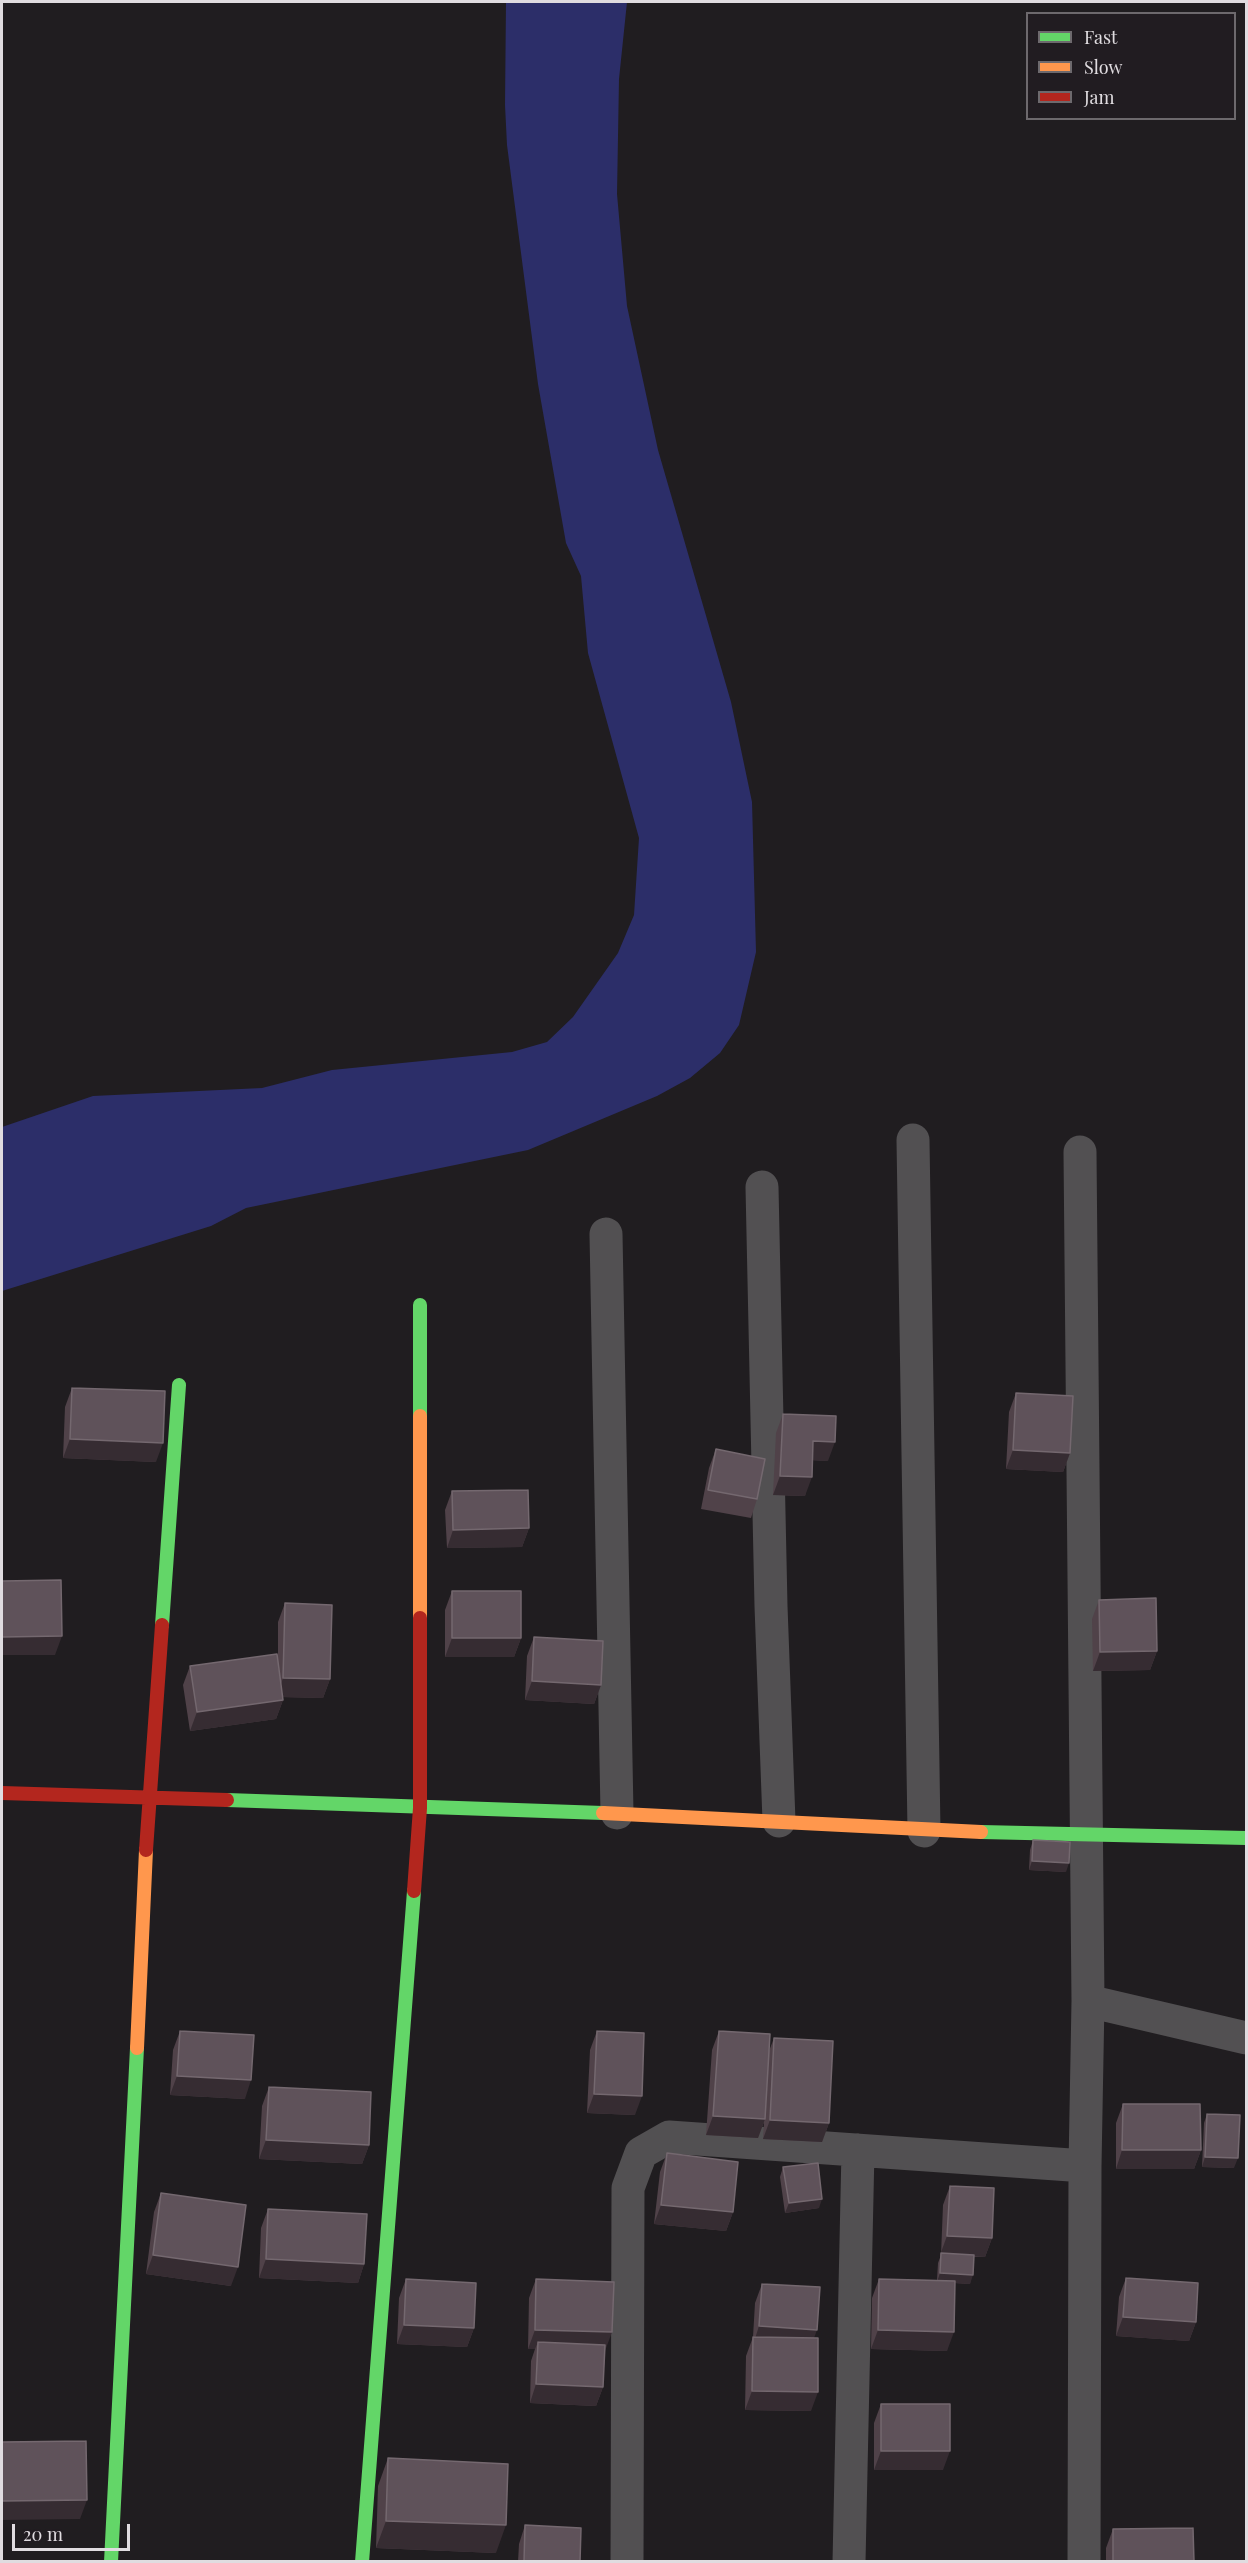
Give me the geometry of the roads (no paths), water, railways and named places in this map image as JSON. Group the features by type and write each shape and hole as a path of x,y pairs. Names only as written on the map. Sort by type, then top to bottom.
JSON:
{"street":[{"path":"913,1140 924,1831"},
{"path":"1080,1152 1088,2001 1085,2166 1084,2562"},
{"path":"762,1187 771,1606 779,1821"},
{"path":"606,1234 617,1812"},
{"path":"362,2562 420,1808 420,1305"},
{"path":"111,2562 149,1797 179,1385"},
{"path":"2,1793 420,1808 617,1812 924,1831 1246,1838"},
{"path":"1088,2001 1246,2038"},
{"path":"627,2562 628,2188 641,2153 669,2137 1085,2166"},
{"path":"849,2562 858,2150"}]}
